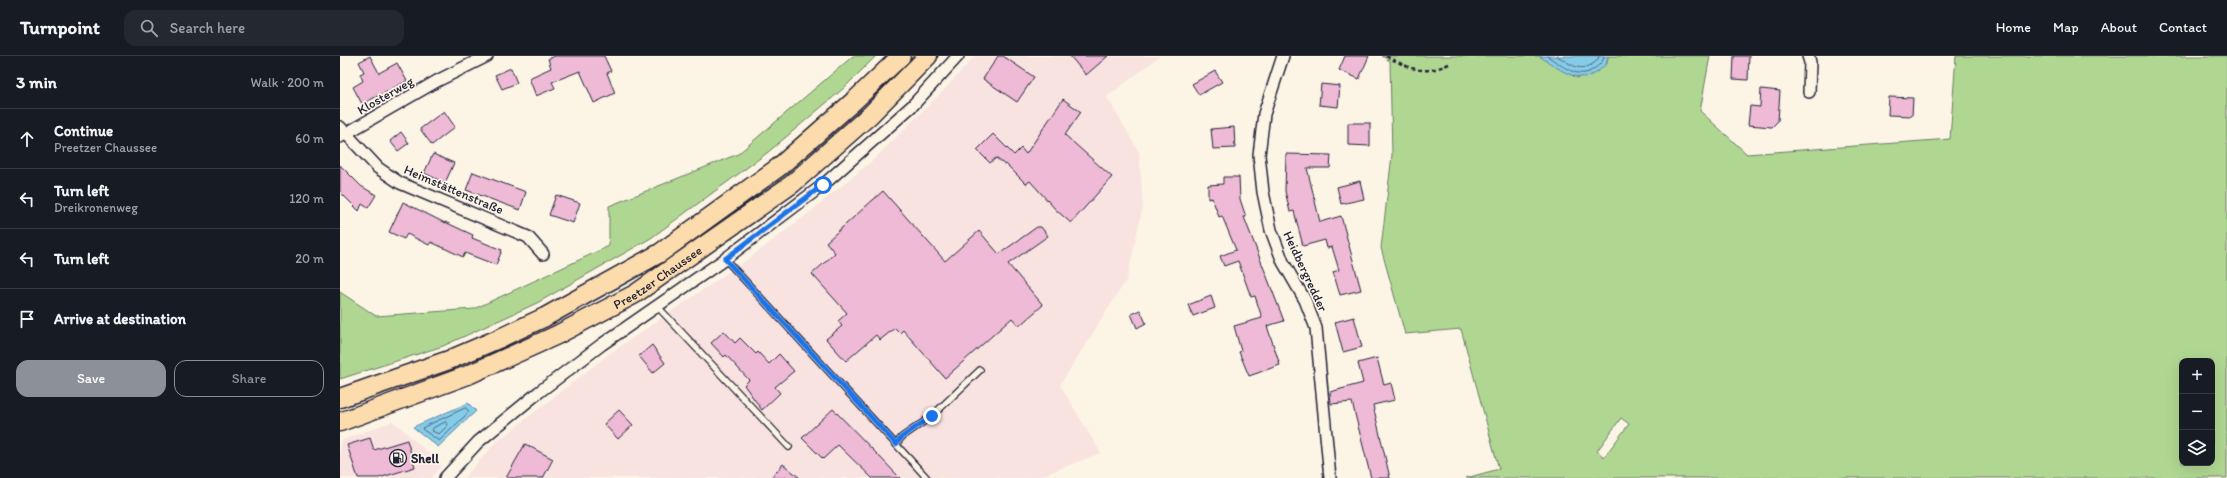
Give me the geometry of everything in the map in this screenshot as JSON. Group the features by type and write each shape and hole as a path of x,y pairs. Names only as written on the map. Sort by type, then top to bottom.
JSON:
{"highway":[{"name":"Preetzer Chaussee","path":"340,398 450,360 498,339 545,317 660,252 779,167 855,100 901,56"},
{"name":"Preetzer Chaussee","path":"340,422 468,375 557,335 635,294 792,184 870,116 928,56"}],"street":[{"name":"Klosterweg","path":"342,133 437,81 487,56"},
{"name":"Preetzer Chaussee","path":"445,478 496,426 601,345 725,259 823,185 913,105 958,56"},
{"name":"Heidbergredder","path":"1283,56 1264,114 1259,155 1263,192 1271,230 1284,262 1305,300 1316,328 1330,478"},
{"path":"1808,56 1810,62 1809,92"},
{"name":"Heimstättenstraße","path":"342,133 378,168 400,183 528,237 543,254"}],"lane":[{"path":"725,259 927,478"},
{"path":"657,306 789,448"},
{"path":"896,444 902,437 932,416 980,370"}],"path":[{"path":"1386,56 1409,68 1422,71 1435,70 1449,64"}],"shaded area":[{"path":"975,56 1160,56 1107,97 1139,152 1143,206 1127,279 1060,385 1101,453 1036,478 464,478 495,443 609,354 751,257 810,212 874,159 943,91"},
{"path":"393,421 442,465 432,478 340,478 340,441"}],"green space":[{"path":"853,56 876,56 844,88 767,153 651,238 537,303 443,346 340,379 340,292 376,316 474,309 609,246 609,206 738,154"},
{"path":"1382,56 1539,56 1577,78 1607,64 1608,56 1710,56 1700,111 1747,154 1950,139 1956,56 2227,56 2227,478 1466,478 1499,469 1461,329 1405,334 1381,248 1392,155 1390,61","holes":["1621,418 1629,424 1604,457 1597,451"]}],"water":[{"path":"1539,56 1608,56 1606,63 1602,68 1591,75 1583,77 1568,74"},
{"path":"468,403 476,411 438,447 413,427"}],"building":[{"path":"370,56 379,73 397,63 407,81 362,104 353,87 363,81 360,74 364,72 359,62"},
{"path":"555,56 604,56 611,71 607,73 615,93 594,103 580,71 552,82 555,88 536,96 529,78 551,68 548,59"},
{"path":"998,56 1003,56 1034,77 1017,102 983,79"},
{"path":"1070,56 1108,56 1086,75"},
{"path":"1345,56 1369,56 1359,79 1339,70"},
{"path":"1734,56 1749,56 1748,80 1733,79"},
{"path":"511,68 517,83 502,89 495,75"},
{"path":"1215,71 1222,82 1199,95 1192,84"},
{"path":"1321,84 1340,86 1338,107 1319,105"},
{"path":"1761,89 1780,91 1778,121 1772,127 1748,125 1750,106 1760,107"},
{"path":"1889,97 1913,98 1912,116 1888,115"},
{"path":"1063,99 1081,112 1065,135 1112,177 1071,223 1056,210 1030,181 1026,184 1006,164 1005,165 996,158 990,163 977,150 993,134 1014,155 1021,148 1026,154"},
{"path":"444,111 455,127 432,145 420,129"},
{"path":"1348,123 1370,123 1370,146 1348,145"},
{"path":"1234,127 1235,148 1213,149 1211,129"},
{"path":"401,132 409,143 398,151 390,141"},
{"path":"433,154 454,163 445,183 424,173"},
{"path":"1286,154 1331,155 1330,168 1307,168 1320,222 1341,216 1361,290 1340,295 1333,272 1339,270 1332,247 1327,248 1325,240 1303,246 1294,211 1290,212 1285,191"},
{"path":"340,165 361,186 376,195 368,208 362,204 359,211 340,192"},
{"path":"473,172 526,192 520,210 466,190"},
{"path":"1223,177 1239,177 1240,199 1246,217 1244,217 1284,321 1267,326 1280,365 1249,376 1239,352 1241,351 1234,326 1262,318 1255,296 1251,297 1238,261 1224,266 1220,256 1236,250 1222,216 1219,217 1212,198 1208,199 1208,185 1223,184"},
{"path":"1360,181 1364,199 1341,204 1337,187"},
{"path":"883,191 945,261 979,231 999,254 1037,227 1041,227 1048,236 1008,264 1043,305 1019,326 1012,318 945,378 903,330 900,333 895,328 880,340 876,335 846,361 826,339 842,326 838,321 847,313 812,274 835,253 826,242"},
{"path":"556,195 580,203 573,223 549,215"},
{"path":"403,202 473,235 472,238 502,250 496,265 465,253 463,257 431,242 429,245 407,234 404,239 389,232"},
{"path":"1211,296 1215,308 1193,316 1188,305"},
{"path":"1140,310 1146,323 1137,328 1131,314"},
{"path":"1354,317 1362,347 1343,352 1335,322"},
{"path":"724,331 735,343 740,338 756,354 758,352 769,364 779,354 794,371 775,387 780,393 762,410 744,385 749,380 726,355 724,357 711,343"},
{"path":"652,345 665,363 653,373 639,356"},
{"path":"1377,358 1384,385 1391,383 1395,400 1373,405 1390,478 1371,478 1352,402 1331,404 1330,392 1363,383 1358,363"},
{"path":"833,409 900,478 872,478 838,445 823,459 802,438"},
{"path":"619,410 633,425 618,439 604,424"},
{"path":"370,438 374,450 407,440 415,467 379,478 358,478 347,445"},
{"path":"525,444 553,459 543,478 506,478"},
{"path":"783,464 800,478 771,478"}],"place":[{"name":"Shell","path":"398,458"}],"route":[{"path":"823,185 784,216 725,259 896,444 902,437 932,416"}]}
